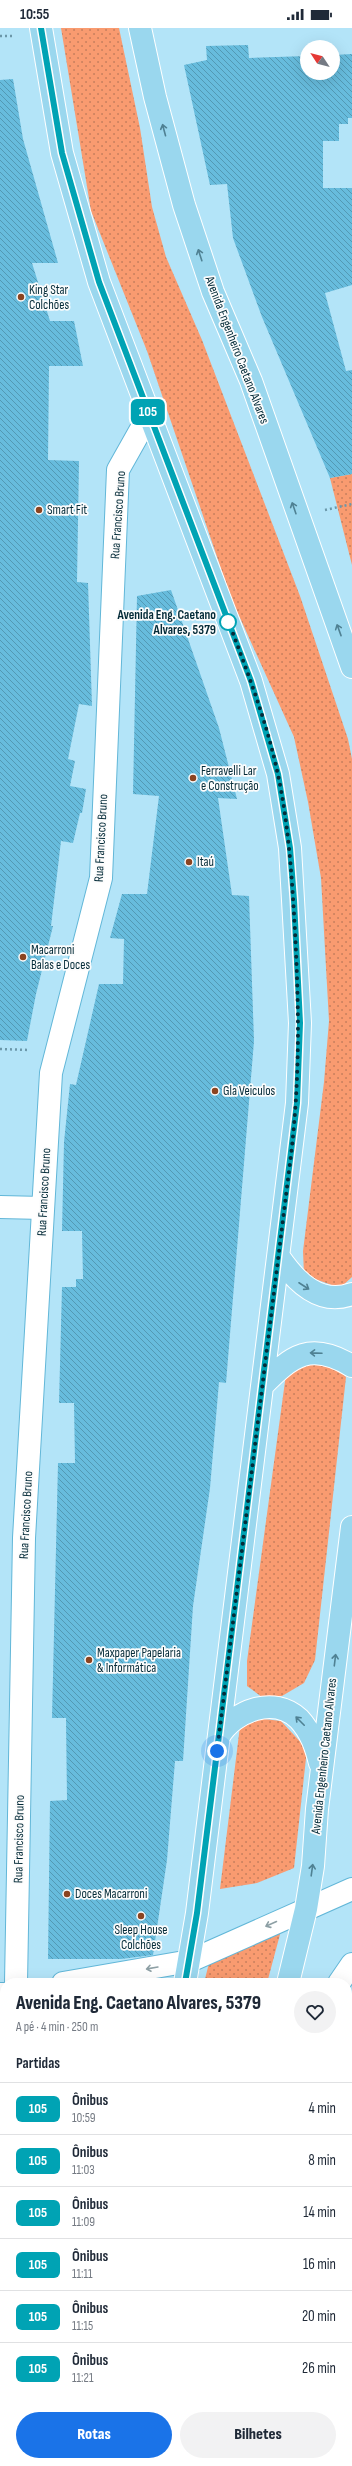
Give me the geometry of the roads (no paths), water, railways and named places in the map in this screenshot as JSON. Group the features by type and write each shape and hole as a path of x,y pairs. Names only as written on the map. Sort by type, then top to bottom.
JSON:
{"main road":[{"path":"41,28 62,153 99,282 251,681 278,774 290,848 300,1023 297,1103 219,1736 190,1961 186,1978"},
{"name":"Avenida Engenheiro Caetano Alvares","path":"140,28 155,97 184,204 212,292 251,381 352,667"},
{"path":"279,1257 292,1277 303,1287 323,1296 344,1297 352,1294"},
{"path":"262,1386 279,1368 303,1354 316,1352 339,1358 352,1366"},
{"name":"Avenida Engenheiro Caetano Alvares","path":"289,1978 306,1908 352,1527"},
{"path":"219,1736 232,1719 249,1709 259,1708 288,1712 298,1718 306,1728 315,1744 322,1768"}],"street":[{"name":"Rua Francisco Bruno","path":"16,1978 24,1538 51,1073 101,878 118,470 149,415"},
{"path":"0,1207 43,1208"},
{"path":"92,1978 190,1961 306,1908 352,1889"},
{"path":"342,1978 352,1964"}],"place":[{"name":"King Star Colchões","path":"21,297"},
{"name":"Smart Fit","path":"39,510"},
{"name":"Avenida Eng. Caetano Alvares, 5379","path":"228,622"},
{"name":"Ferravelli Lar e Construção","path":"193,778"},
{"name":"Itaú","path":"189,862"},
{"name":"Macarroni Balas e Doces","path":"23,957"},
{"name":"Gla Veiculos","path":"215,1091"},
{"name":"Maxpaper Papelaria & Informática","path":"89,1660"},
{"name":"Doces Macarroni","path":"67,1894"},
{"name":"Sleep House Colchões","path":"141,1916"}]}
